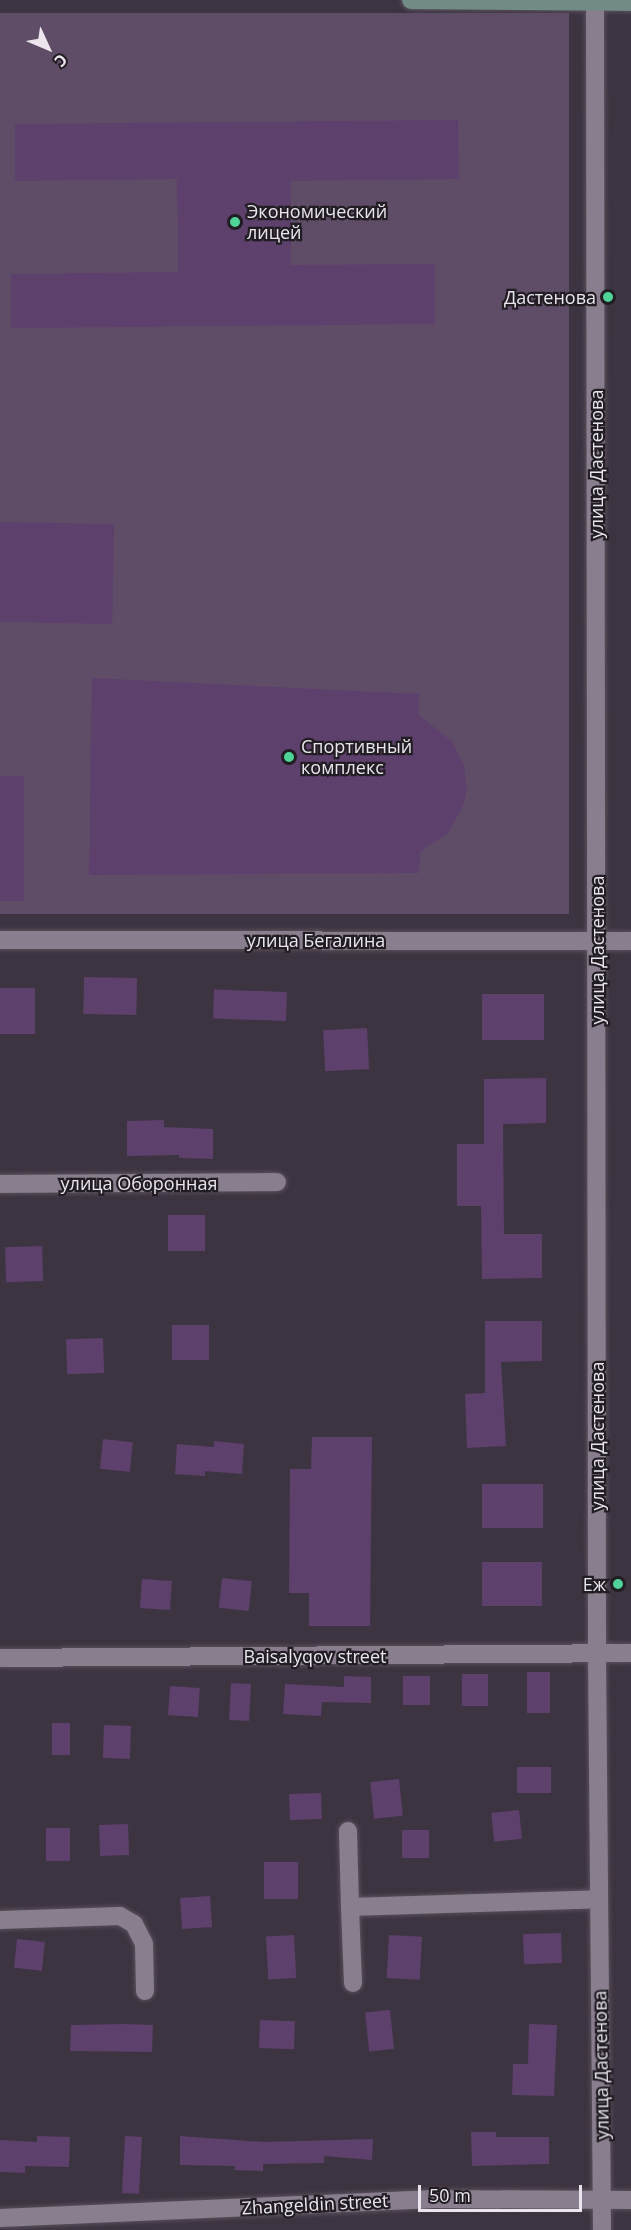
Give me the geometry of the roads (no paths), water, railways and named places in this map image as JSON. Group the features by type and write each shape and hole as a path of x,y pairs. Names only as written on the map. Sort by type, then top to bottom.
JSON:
{"main road":[{"path":"411,0 631,2"}],"street":[{"name":"улица Дастенова","path":"595,1 597,1654 602,2230"},
{"name":"улица Бегалина","path":"0,940 631,941"},
{"name":"улица Оборонная","path":"0,1184 277,1182"},
{"name":"Baisalyqov street","path":"0,1658 631,1653"},
{"path":"348,1831 353,1983"},
{"path":"350,1907 599,1899"},
{"path":"0,1920 120,1916 134,1924 144,1944 145,1991"},
{"name":"Zhangeldin street","path":"0,2218 430,2199 602,2202 631,2200"}],"place":[{"name":"Экономический лицей","path":"235,222"},
{"name":"Дастенова","path":"608,297"},
{"name":"Спортивный комплекс","path":"289,757"},
{"name":"Еж","path":"618,1584"}]}
